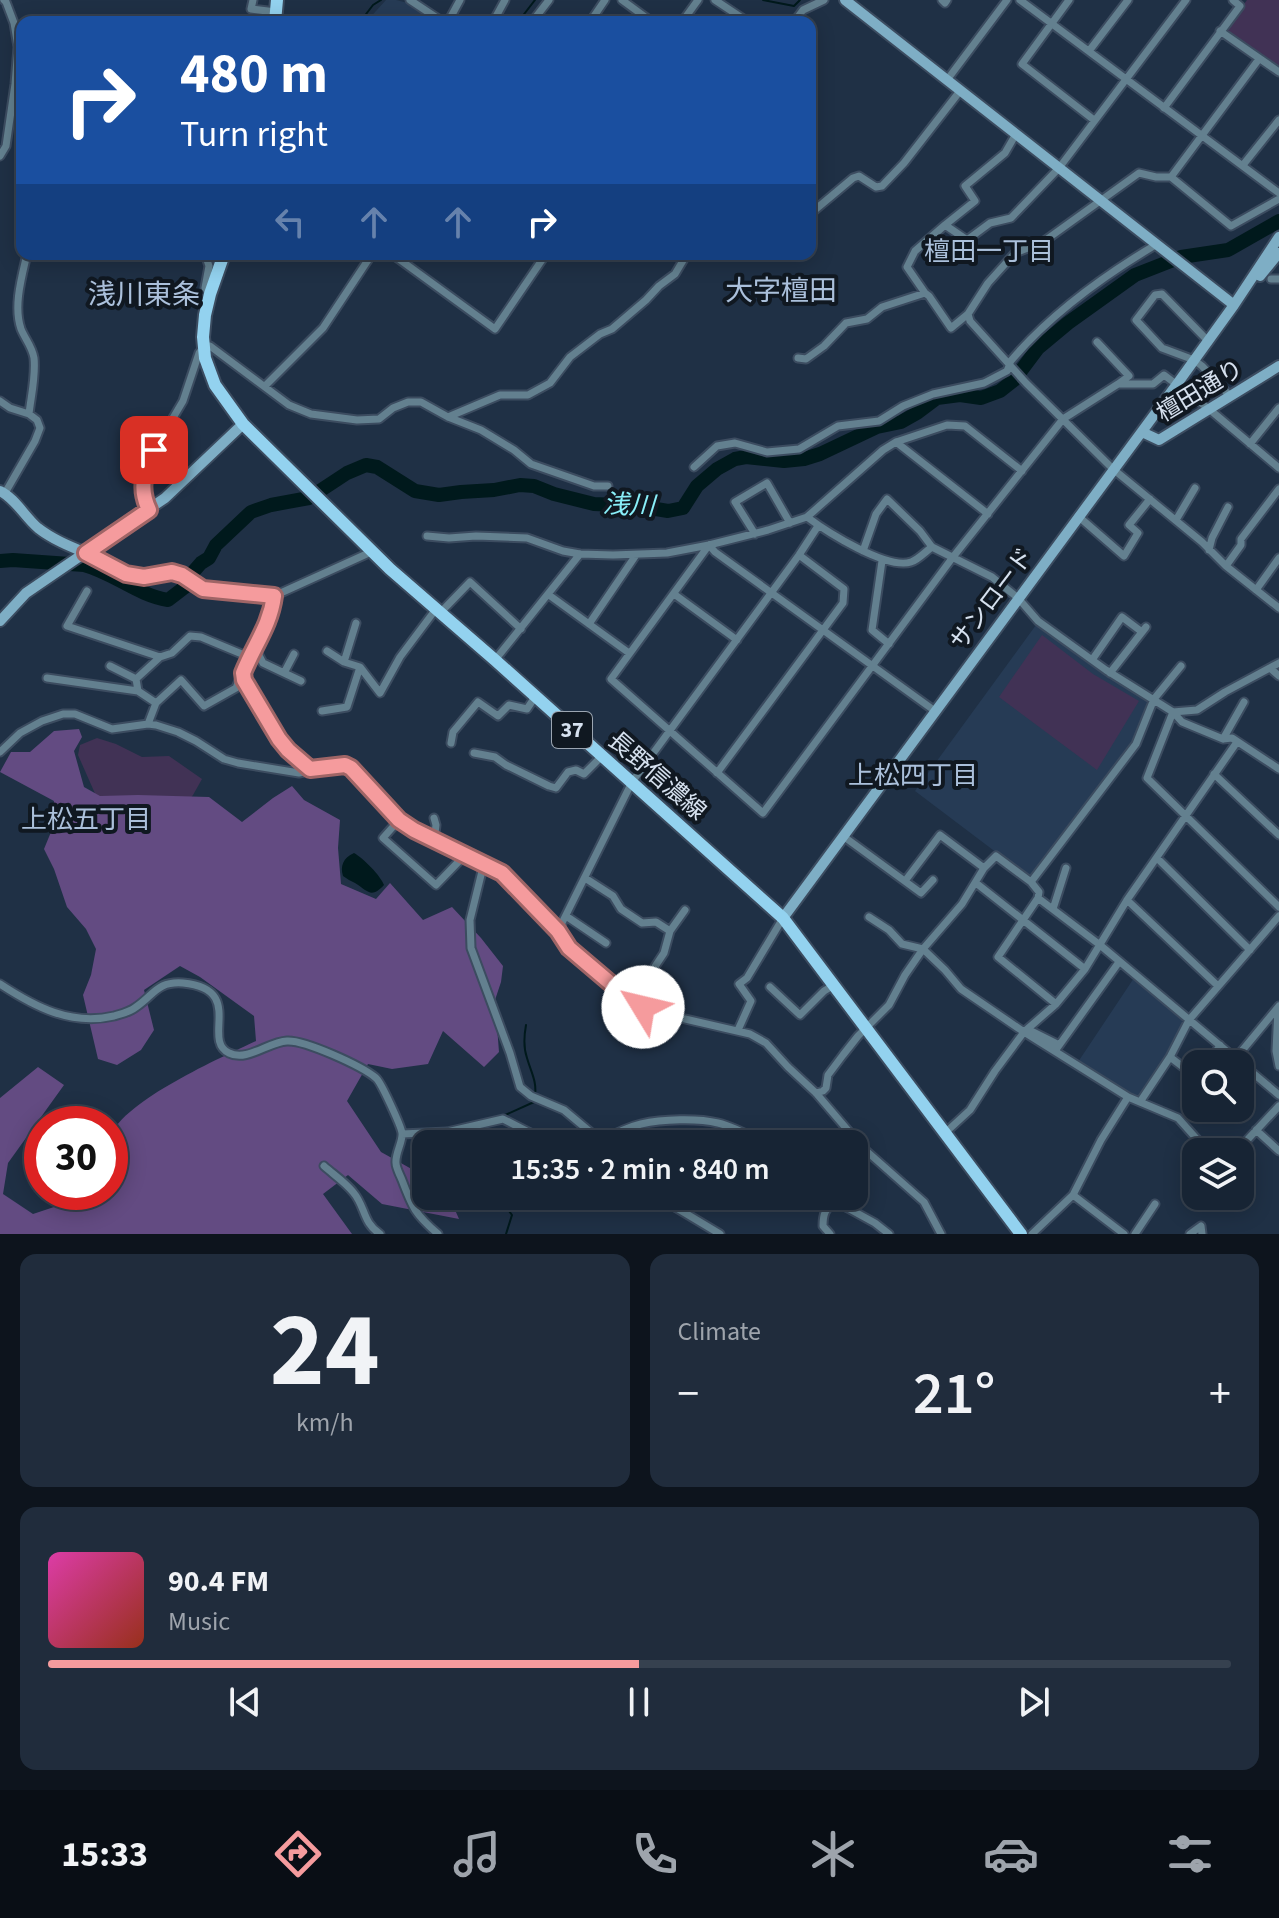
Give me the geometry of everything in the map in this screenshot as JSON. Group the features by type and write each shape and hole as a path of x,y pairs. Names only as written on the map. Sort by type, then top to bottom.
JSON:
{"main road":[{"name":"長野信濃線","path":"222,260 205,315 204,347 215,385 243,424 371,552 783,918 1021,1234"}],"street":[{"path":"4,0 16,35"},
{"path":"253,0 251,9 276,11"},
{"path":"537,16 549,0"},
{"path":"622,0 642,16"},
{"path":"715,0 739,16"},
{"path":"798,16 803,10 824,0"},
{"path":"845,0 1234,305"},
{"path":"947,80 1007,0"},
{"path":"1016,134 1005,153 965,186 975,201 915,251 907,267 951,328 968,314 988,283 1015,253 1043,242 1139,173 1171,177 1231,226 1279,196 1243,165 1020,0"},
{"path":"1069,0 1022,64 1094,120"},
{"path":"1089,51 1128,0"},
{"path":"945,225 967,240 990,223 1011,218 1059,168 1186,0"},
{"path":"1164,108 1240,6 1233,0"},
{"path":"415,1 437,16"},
{"path":"1220,31 1279,72"},
{"path":"1171,177 1259,59"},
{"path":"0,156 6,146 16,83"},
{"path":"816,209 853,178 859,176 876,187 882,186 904,163 960,91"},
{"path":"1243,165 1279,120"},
{"name":"サンロード","path":"783,918 1177,384 1278,238"},
{"path":"694,467 717,446 735,443 767,452 799,449 838,426 879,421 903,406 933,394 984,383 1007,371 1027,341 1065,308 1131,260 1159,246"},
{"name":"サンロード","path":"1234,305 1279,253"},
{"path":"26,260 19,310 21,329 34,356 29,414"},
{"path":"207,260 209,266 205,288 210,294"},
{"path":"265,386 323,328 368,260"},
{"path":"400,260 495,329 542,260"},
{"path":"448,417 500,395 528,395 550,383 570,357 600,334 612,329 646,300 675,274 683,260"},
{"path":"798,358 806,359 824,346 846,323 867,319 882,307 925,293"},
{"path":"1208,341 1162,294 1155,295 1136,320 1162,348 1202,366 1230,396"},
{"path":"968,314 970,321 1026,383 1113,469 1276,605 1279,594"},
{"path":"709,545 611,679 763,813 953,557 1063,419 1129,376 1097,342"},
{"path":"149,510 142,495 146,471 154,450 183,401 199,353 210,346 289,405 311,414 357,420 379,419 393,408 408,402 421,402 481,430 531,464 594,486 608,486"},
{"name":"檀田通り","path":"1142,432 1159,440 1279,366"},
{"path":"1118,384 1153,384 1164,375 1278,465"},
{"path":"0,401 29,414 37,420 40,428 3,492 40,529 82,555 126,574 144,577 172,572 203,589 274,596 371,552"},
{"path":"1250,444 1279,408"},
{"path":"0,621 26,593 149,510 243,424"},
{"path":"427,536 527,538 580,554 667,553 709,545 807,517 867,462 896,442 947,425 965,426 1022,471"},
{"path":"896,442 988,514"},
{"path":"755,534 735,502 767,483 790,523"},
{"path":"1176,520 1195,488"},
{"path":"1226,566 1241,545 1241,539 1279,489"},
{"path":"863,551 876,514 887,499 932,547 992,577 1018,598 1038,621 1110,673 1154,699 1182,722 1223,739 1232,738 1279,769"},
{"path":"1078,516 1124,556 1138,533 1129,525 1150,499"},
{"path":"1209,550 1228,507"},
{"path":"807,517 882,561 910,563 932,547"},
{"path":"558,931 632,782 818,526"},
{"path":"709,545 935,711"},
{"path":"495,660 580,554"},
{"path":"589,624 636,555"},
{"path":"717,773 843,603 844,589 799,555"},
{"path":"1256,590 1279,558"},
{"path":"882,561 872,630 889,644"},
{"path":"327,651 344,662 360,667 380,693 400,657 438,611 470,582 521,629"},
{"path":"87,591 67,626 160,657"},
{"path":"674,594 737,640"},
{"path":"549,595 629,653"},
{"path":"148,724 156,703 181,680 204,706 236,688 267,626 274,596"},
{"path":"1092,660 1122,617 1144,629 1110,673"},
{"path":"344,662 356,623"},
{"path":"136,679 190,636 201,637 249,657"},
{"path":"255,648 263,663 301,681"},
{"path":"284,673 294,654"},
{"path":"1173,712 1197,710 1279,663"},
{"path":"110,666 136,679"},
{"path":"1031,882 1136,744 1154,699 1181,666"},
{"path":"322,711 347,707 360,667"},
{"path":"1270,668 1279,676"},
{"path":"243,673 244,680 279,739 310,769"},
{"path":"47,678 138,691 156,703"},
{"path":"136,679 138,691"},
{"path":"451,743 453,732 478,702 498,716 509,705 527,709 535,697"},
{"path":"1223,739 1244,702"},
{"path":"1173,712 1147,778 1279,907"},
{"path":"0,752 20,733 63,714 81,716 112,729 148,724 178,732 224,759 288,772 345,765 351,768 399,820 434,841 502,873 558,931 569,948 643,1007 738,1030 766,1043 816,1093 863,1148 924,1202 941,1234"},
{"path":"945,1133 970,1110 1026,1030 1056,1004 1085,969 1127,900 1237,742"},
{"path":"474,753 495,757 556,788 568,772 576,770 584,774 602,756"},
{"path":"1214,774 1279,835"},
{"path":"434,818 434,841"},
{"path":"399,820 383,838 436,885 465,855"},
{"path":"905,881 940,835 984,868"},
{"path":"843,836 921,893 933,880"},
{"path":"816,1093 826,1088 828,1075 889,1005 923,949 962,904 984,868 996,856 1031,882 1039,892 998,957 1056,1004"},
{"path":"1157,858 1250,950"},
{"path":"484,863 470,920 471,948 520,1087 531,1096 564,1110 586,1130"},
{"path":"1053,909 1066,868"},
{"path":"585,878 613,896 621,909 642,923 656,922 670,931"},
{"path":"976,883 1085,969"},
{"path":"1038,898 1100,945 1226,1050"},
{"path":"1127,900 1218,986"},
{"path":"670,992 650,974 664,953 670,931 685,910"},
{"path":"566,916 606,943"},
{"path":"1140,1102 1170,1057 1189,1020 1279,916"},
{"path":"869,917 889,930 902,944 923,949 961,989 1057,1048 1128,1097 1178,1118 1196,1138"},
{"path":"738,1030 751,1001 739,984 747,978 783,918"},
{"path":"1057,1048 1119,962"},
{"path":"0,984 44,1010 73,1018 103,1018 124,1013 136,1007 156,988 166,985 181,983 200,987 215,996 220,1010 218,1038 221,1048 231,1054 243,1056 289,1041 314,1047 378,1079 402,1134 396,1163 412,1207 418,1217 438,1234"},
{"path":"770,987 800,1015 834,985"},
{"path":"1243,1050 1278,1007"},
{"path":"1278,1007 1276,1051 1279,1066"},
{"path":"1217,1050 1220,1045"},
{"path":"1170,1057 1182,1066"},
{"path":"1254,1073 1279,1095"},
{"path":"1032,1234 1073,1195 1101,1140 1128,1097"},
{"path":"1249,1138 1279,1106"},
{"path":"402,1134 447,1132 496,1119 503,1119 525,1130"},
{"path":"627,1130 641,1124 672,1121 719,1123 738,1130"},
{"path":"478,1125 480,1130"},
{"path":"1256,1130 1279,1151"},
{"path":"324,1166 351,1190 359,1200 370,1228 380,1234"},
{"path":"1073,1195 1124,1234"},
{"path":"1135,1234 1155,1204"},
{"path":"680,1210 720,1234"},
{"path":"826,1210 823,1226 830,1234"},
{"path":"854,1210 889,1234"},
{"path":"1190,1234 1201,1226 1202,1234"}],"shaded area":[{"path":"386,0 396,0 412,4 428,16 371,16"},
{"path":"1247,0 1279,0 1279,68 1225,31"},
{"path":"1036,625 1093,667 1148,700 1132,745 1033,876 1024,875 915,791"},
{"path":"1042,635 1093,674 1139,701 1097,770 999,697"},
{"path":"79,729 82,737 74,751 84,787 100,796 209,797 242,822 292,786 304,800 340,820 338,848 341,884 376,899 390,883 423,920 452,907 503,966 495,1000 499,1052 484,1067 443,1031 428,1064 392,1069 368,1064 347,1101 381,1152 412,1169 412,1210 382,1204 348,1175 323,1194 352,1234 0,1234 0,1098 38,1067 64,1085 49,1106 24,1106 24,1141 8,1163 3,1194 33,1214 45,1210 128,1210 128,1115 175,1081 256,1041 254,1016 180,966 144,990 154,1030 141,1050 117,1065 98,1059 83,995 96,949 86,929 67,907 44,849 51,832 54,801 0,772 11,752 30,752 54,731"},
{"path":"97,738 142,757 169,756 202,779 186,804 97,798 78,755 80,745"},
{"path":"354,853 382,881 384,885 376,892 366,891 343,876 343,863"},
{"path":"1134,978 1184,1021 1169,1056 1139,1099 1078,1062"},
{"path":"413,1210 455,1210 459,1219"}],"waterway":[{"path":"365,16 381,0"},
{"path":"523,16 535,0"},
{"path":"763,0 794,6 800,0"},
{"path":"419,10 428,16"},
{"name":"浅川","path":"0,561 84,565 146,594 168,600 185,587 216,545 251,512 309,498 347,473 366,465 377,467 415,491 439,495 520,485 534,486 594,504 668,511 683,508 697,486 735,459 804,459 877,427 901,422 937,398 960,395 981,398 1000,391 1014,380 1038,348 1135,275 1181,257 1228,250 1279,221"},
{"path":"526,1025 525,1050 535,1096"},
{"path":"503,1116 534,1102"},
{"path":"506,1234 512,1215 508,1210"}],"district":[{"name":"檀田一丁目","path":"989,251"},
{"name":"大字檀田","path":"781,291"},
{"name":"浅川東条","path":"144,295"},
{"name":"上松四丁目","path":"913,775"},
{"name":"上松五丁目","path":"86,819"}],"route":[{"path":"154,450 142,495 149,510 86,553 126,574 144,577 172,572 203,589 274,596 267,626 243,673 270,726 288,750 310,769 345,765 351,768 399,820 434,841 502,873 558,931 569,948 643,1007"}]}
